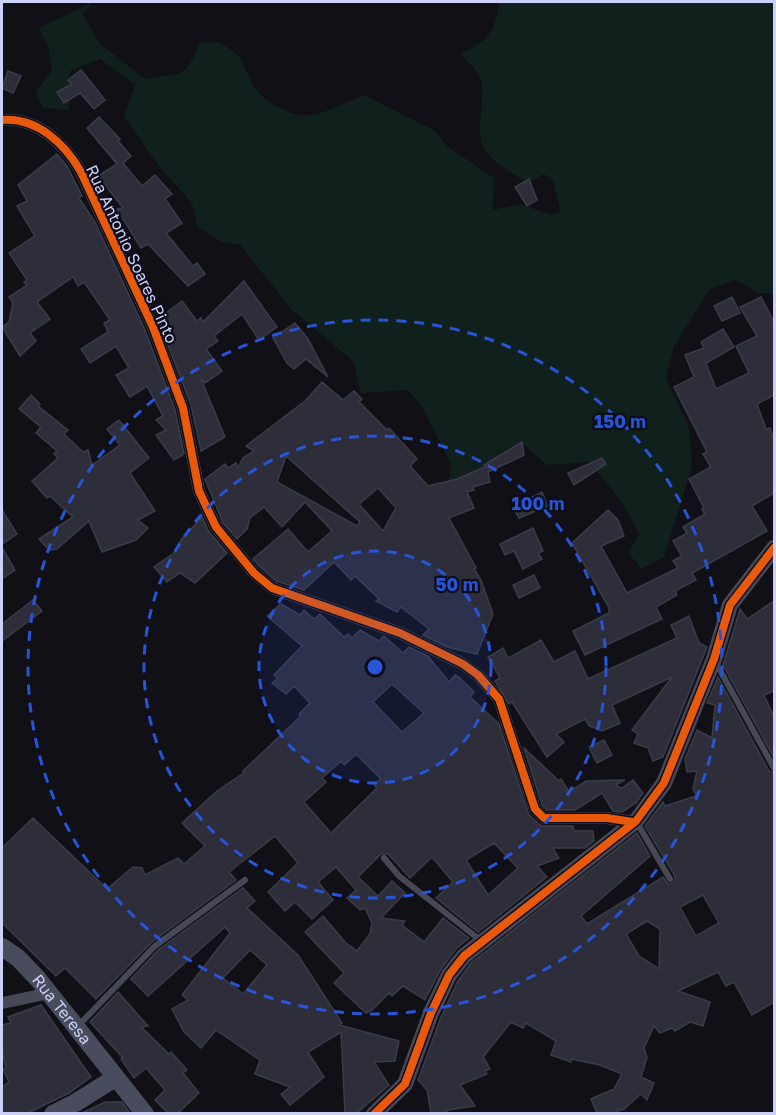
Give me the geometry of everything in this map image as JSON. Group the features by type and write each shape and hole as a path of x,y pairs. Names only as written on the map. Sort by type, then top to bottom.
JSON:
{"main road":[{"name":"Rua Teresa","path":"2,947 18,958 50,993 145,1113"},
{"path":"53,1113 75,1103 115,1078"}],"street":[{"name":"Rua Antonio Soares Pinto","path":"2,120 19,122 50,134 69,150 153,327 183,408 199,491 206,509 216,528 254,573 281,592 400,633 463,664 478,675 499,699 538,814 553,820 607,818 635,821"},
{"path":"374,1113 405,1084 419,1040 449,975 464,956 635,821 663,783 714,659 730,605 774,548"},
{"path":"2,1003 50,993"}],"lane":[{"path":"714,659 774,768"},
{"path":"635,821 670,879"},
{"path":"384,858 405,881 482,942"},
{"path":"78,1026 155,946 245,880"}],"shaded area":[{"path":"93,2 83,14 100,44 145,79 180,73 190,64 199,43 219,42 241,59 256,90 278,107 295,114 312,115 365,95 435,131 447,146 494,178 493,210 521,204 551,215 561,212 553,181 544,174 528,183 493,159 481,142 481,79 475,69 460,54 484,40 495,21 499,2 774,2 774,293 758,293 736,280 710,289 674,346 666,378 689,428 692,467 664,557 641,569 628,552 639,534 622,503 590,462 547,465 522,443 477,473 448,485 451,464 422,407 408,390 361,393 353,361 292,310 240,245 222,242 198,227 192,203 162,170 124,116 135,85 100,59 70,71 69,110 43,108 36,92 52,70 48,47 39,28"}],"building":[{"path":"81,70 105,100 94,109 80,93 64,103 57,92 72,84 68,80"},
{"path":"8,71 21,76 13,93 2,88"},
{"path":"99,117 120,139 118,141 131,156 123,163 142,186 155,175 172,194 165,199 182,223 166,233 193,266 197,263 205,274 188,286 148,244 141,248 117,209 123,208 98,176 117,164 87,128"},
{"path":"57,154 67,166 82,196 79,198 95,222 145,330 175,410 184,454 174,460 156,435 166,430 156,420 163,416 147,386 130,397 116,375 129,368 116,346 90,363 81,349 108,332 104,323 110,320 84,282 78,286 73,277 37,302 50,319 30,333 36,341 20,356 2,327 9,322 13,303 9,297 27,285 24,282 27,280 9,253 35,236 17,206 27,201 18,185"},
{"path":"529,179 537,200 527,206 515,187"},
{"path":"244,281 277,327 259,340 242,314 214,336 218,341 206,349 222,371 205,383 201,379 225,437 201,451 191,405 158,319 182,301 197,321 201,318 203,322"},
{"path":"732,297 740,313 722,321 714,306"},
{"path":"761,297 774,322 774,395 757,404 766,429 770,428 774,440 774,493 752,506 767,531 692,573 696,580 675,591 677,595 656,607 662,619 585,655 573,631 609,613 609,608 572,543 608,510 618,520 624,536 601,546 627,593 678,568 673,561 682,556 673,541 687,533 683,527 705,514 689,479 711,467 703,454 707,452 674,387 694,377 685,355 704,348 701,342 723,329 734,347 706,363 716,389 749,373 736,346 757,336 740,307"},
{"path":"295,323 308,339 328,377 306,359 294,369 287,363 273,338"},
{"path":"322,382 343,400 354,391 362,399 359,402 387,430 389,428 417,459 410,466 428,486 457,479 485,467 484,465 522,442 524,455 488,472 490,482 473,487 474,490 467,492 474,508 449,518 476,568 474,569 481,580 493,614 477,654 447,647 423,635 429,629 401,607 397,612 376,601 379,599 355,576 351,580 334,562 304,590 276,581 260,567 253,559 288,529 308,552 332,531 305,502 282,527 264,507 250,518 247,529 237,539 223,523 205,479 225,464 228,468 236,463 238,468 243,458 254,451 246,446 305,401","holes":["286,456 360,522 357,526 277,482","378,488 396,508 383,531 359,504"]},
{"path":"31,395 40,404 38,406 68,430 64,434 83,452 88,450 92,465 120,445 107,429 119,420 149,458 130,473 155,511 138,520 148,528 136,540 102,552 89,521 57,549 49,550 39,539 73,517 50,496 47,498 32,481 58,458 54,454 57,451 36,433 41,427 19,409"},
{"path":"602,458 606,464 574,485 568,473"},
{"path":"542,492 548,506 519,518 513,507"},
{"path":"2,510 17,534 2,544"},
{"path":"202,517 209,532 227,553 195,583 180,573 167,582 154,567 174,553 181,540"},
{"path":"533,528 543,551 538,553 542,559 523,569 514,551 505,555 500,544"},
{"path":"2,547 15,570 2,579"},
{"path":"534,575 540,588 519,598 513,585"},
{"path":"33,600 42,611 2,641 2,624"},
{"path":"774,601 774,691 764,695 774,717 774,758 723,665 740,609 747,619"},
{"path":"281,604 300,615 304,610 314,619 320,614 344,637 348,634 352,638 360,630 379,641 384,636 403,653 409,647 428,656 449,682 455,675 460,678 474,692 470,697 499,724 529,815 541,826 573,826 574,831 593,831 594,841 585,848 553,848 559,858 537,866 547,877 478,932 436,898 453,882 432,857 410,878 388,854 381,854 358,877 378,896 392,881 405,893 381,918 405,921 402,925 424,942 443,918 469,938 456,949 441,969 425,1000 403,986 392,996 389,993 366,1013 334,983 344,973 305,932 323,916 346,943 357,951 370,934 372,923 365,908 360,910 347,898 356,890 336,867 318,882 333,900 312,919 295,902 285,911 268,892 298,863 275,836 229,872 236,880 152,942 96,999 65,968 56,976 2,923 2,848 33,818 107,889 133,867 142,868 145,875 178,858 184,864 205,846 182,823 217,791 245,772 243,771 301,716 299,714 310,703 294,686 286,694 272,683 278,678 274,675 302,646 267,616","holes":["392,684 424,713 402,732 373,702","356,754 381,779 374,785 377,788 331,833 304,802 326,782 322,778 341,761 344,765","494,843 518,868 488,895 466,860"]},
{"path":"689,616 699,643 707,647 663,757 653,761 648,748 634,743 638,734 632,730 672,677 612,705 620,723 602,731 589,726 585,719 556,734 564,742 547,757 512,702 509,704 495,681 500,678 488,657 503,648 508,658 541,640 554,662 575,651 588,679 677,638 671,625"},
{"path":"718,677 769,771 774,773 774,1002 752,1015 734,982 726,986 718,972 678,991 710,1002 703,1026 690,1022 675,1031 672,1028 660,1033 654,1026 644,1048 647,1058 641,1077 654,1083 647,1100 641,1094 624,1109 612,1113 597,1113 591,1099 614,1089 622,1074 600,1065 571,1059 571,1062 551,1055 556,1041 526,1023 523,1028 511,1022 483,1057 490,1069 485,1071 487,1074 460,1085 475,1106 448,1110 445,1113 431,1113 427,1090 418,1080 441,1017 458,981 471,963 637,833 650,856 581,916 587,924 663,877 668,884 674,882 675,876 645,826 663,802 665,806 696,796 693,789 697,771 687,772 685,759 697,730 712,738 715,705 707,703","holes":["703,895 719,923 696,936 680,907","647,921 660,929 659,969 639,956 626,934"]},
{"path":"604,740 612,755 597,763 589,747"},
{"path":"524,748 559,781 561,779 569,792 586,781 625,780 617,784 622,788 633,780 643,793 636,803 622,812 613,811 602,793 575,810 547,810 542,805"},
{"path":"243,888 255,901 247,908 298,955 342,1023 339,1025 399,1041 395,1061 374,1062 389,1085 357,1113 345,1113 341,1032 308,1052 324,1077 290,1105 281,1094 290,1087 255,1074 260,1060 216,1030 201,1048 184,1032 172,1009 188,1000 182,995 230,933 225,927 148,996 131,979 158,950","holes":["250,950 267,965 243,994 223,978"]},
{"path":"118,992 148,1026 141,1027 169,1054 171,1052 187,1070 183,1073 199,1093 178,1113 168,1113 155,1100 165,1090 146,1068 134,1078 121,1059 123,1058 90,1022"},
{"path":"41,1005 91,1077 69,1093 28,1113 2,1113 2,1087 9,1082 3,1069 6,1068 2,1050 2,1025 11,1023 8,1017"},
{"path":"105,1102 122,1102 130,1113 82,1113"}],"cycle path":[{"path":"2,120 27,123 49,134 67,152 81,172 153,327 183,408 199,491 216,527 254,573 272,588 400,633 463,664 478,675 499,699 535,809 544,818 607,818 633,822"},
{"path":"374,1114 405,1084 431,1013 449,975 464,956 636,821 664,783 714,659 730,605 774,548"}]}
